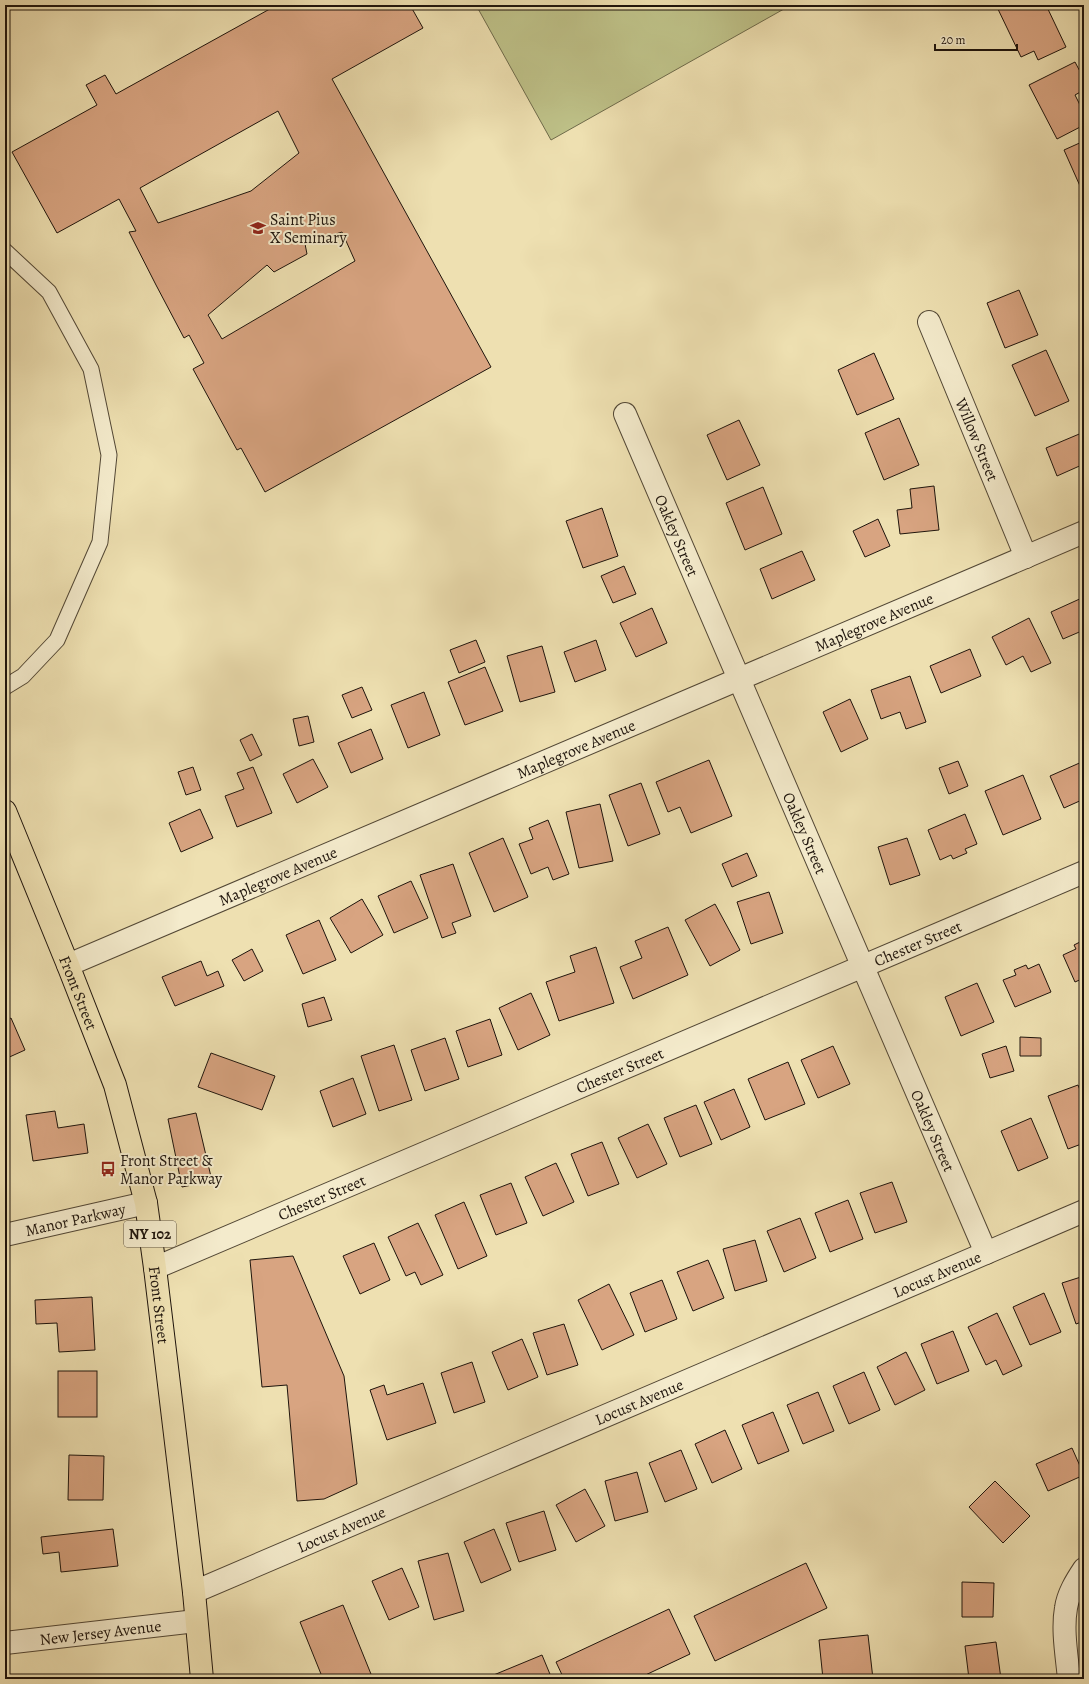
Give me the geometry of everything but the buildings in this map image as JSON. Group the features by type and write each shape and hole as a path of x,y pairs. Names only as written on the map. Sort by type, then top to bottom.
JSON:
{"main road":[{"name":"Front Street","path":"5,811 115,1085 146,1203 194,1592 202,1679"}],"street":[{"name":"Willow Street","path":"929,322 1026,557"},
{"name":"Oakley Street","path":"625,414 986,1253"},
{"name":"Maplegrove Avenue","path":"68,965 740,680 1084,532"},
{"name":"Chester Street","path":"155,1268 1084,872"},
{"name":"Manor Parkway","path":"5,1235 146,1203"},
{"name":"Locust Avenue","path":"194,1592 1084,1211"},
{"path":"1069,1679 1065,1647 1066,1608 1074,1584 1084,1569"},
{"name":"New Jersey Avenue","path":"5,1643 196,1622"}],"lane":[{"path":"5,251 49,292 91,369 109,455 100,542 57,640 23,676 5,687"}],"green space":[{"path":"476,5 791,5 551,140"}],"place":[{"name":"Saint Pius X Seminary","path":"258,228"},
{"name":"Front Street & Manor Parkway","path":"108,1169"}]}
